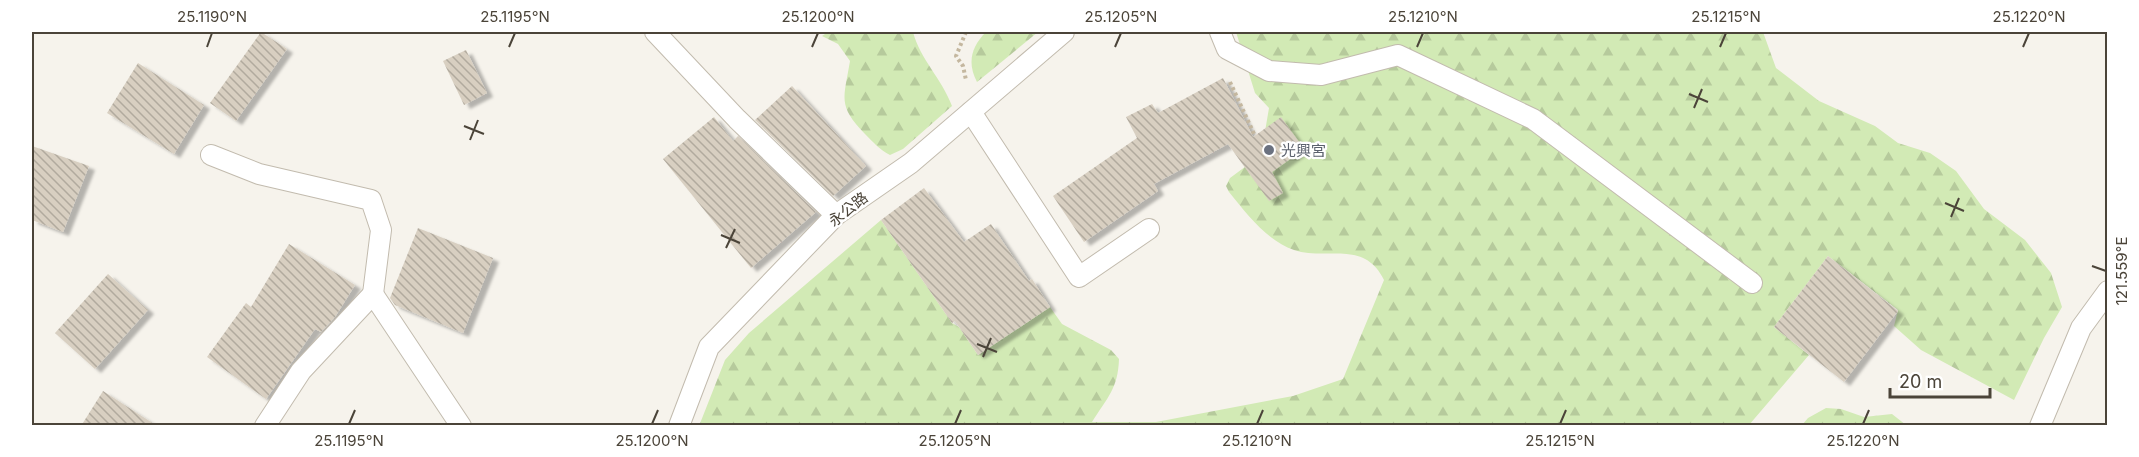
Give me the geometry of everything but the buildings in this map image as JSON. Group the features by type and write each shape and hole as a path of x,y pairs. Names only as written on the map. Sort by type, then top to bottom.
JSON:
{"lane":[{"path":"655,32 737,119 836,215"},
{"name":"永公路","path":"679,426 709,347 836,215 911,162 1064,32"},
{"path":"1223,40 1269,71 1321,75 1398,55 1533,119 1752,283"},
{"path":"971,111 1079,277 1149,229"},
{"path":"211,155 259,174 371,200 381,230 373,294 301,371 265,426"},
{"path":"2040,426 2081,328 2108,291"},
{"path":"373,294 461,426"}],"path":[{"path":"956,56 966,32"},
{"path":"1223,40 1221,63 1255,136"}],"green space":[{"path":"828,32 913,32 916,42 952,106 903,149 890,155 886,153 856,124 846,108 845,93 850,61 838,44 822,36"},
{"path":"986,32 1038,32 977,82 972,68 972,55 977,43"},
{"path":"1236,32 1763,32 1776,68 1819,101 1875,126 1898,143 1930,153 1956,171 1984,209 2025,240 2051,273 2062,307 2014,400 1921,350 1894,326 1898,310 1828,256 1774,327 1809,355 1749,425 699,426 725,360 749,333 881,220 952,323 959,327 978,355 1050,307 1062,324 1111,350 1119,359 1114,386 1092,422 1156,422 1293,396 1343,379 1384,280 1376,267 1355,255 1307,253 1284,246 1266,233 1229,192 1226,186 1230,178 1261,155 1269,108 1255,93"},
{"path":"1826,408 1841,409 1864,417 1892,414 1906,425 1802,425 1808,418"}],"place":[{"name":"光興宮","path":"1269,150"}]}
